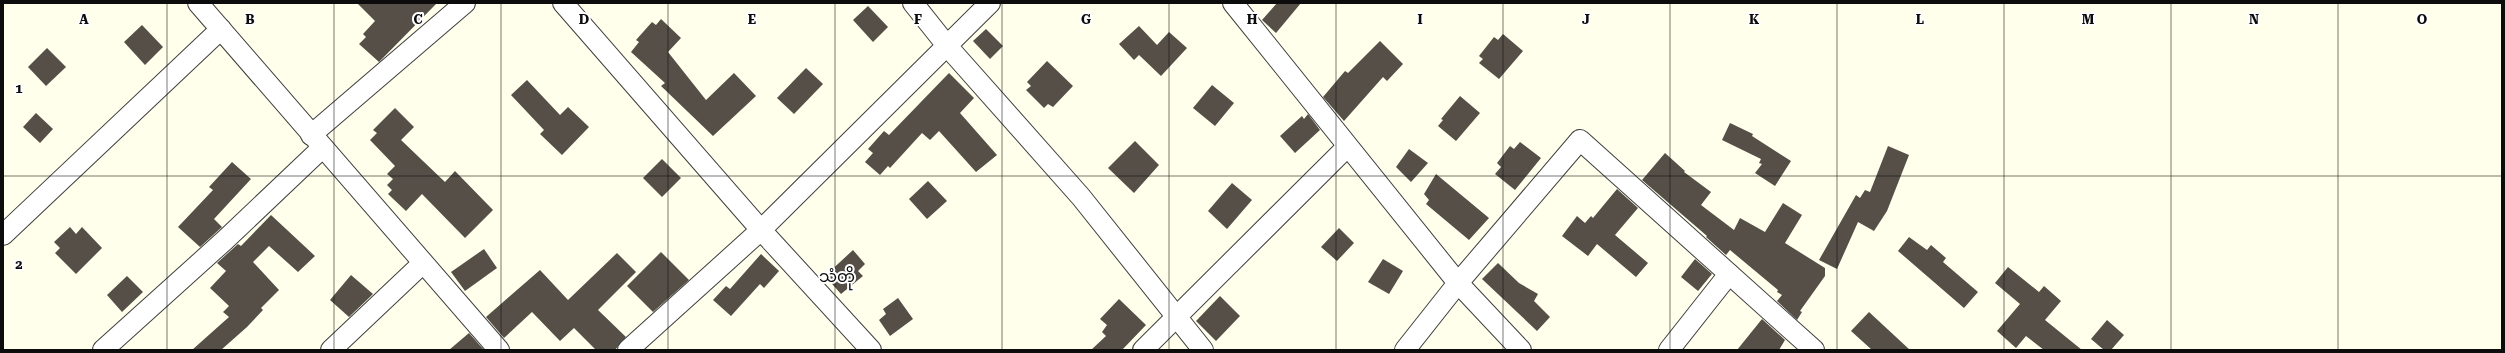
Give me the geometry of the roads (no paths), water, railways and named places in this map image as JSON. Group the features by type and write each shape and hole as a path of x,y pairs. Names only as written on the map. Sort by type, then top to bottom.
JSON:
{"street":[{"path":"198,3 499,350"},
{"path":"103,350 225,240 317,142 465,3"},
{"path":"563,3 761,230 871,350"},
{"path":"913,3 948,47 1081,197 1178,316 1203,350"},
{"path":"628,350 761,230 948,47 990,3"},
{"path":"1233,3 1347,147 1458,283 1521,350"},
{"path":"3,234 221,29"},
{"path":"1405,350 1458,283 1580,140 1814,350"},
{"path":"1143,350 1347,147"},
{"path":"330,350 423,263"},
{"path":"1670,350 1729,274"}],"district":[{"name":"သံတို","path":"837,276"}]}
